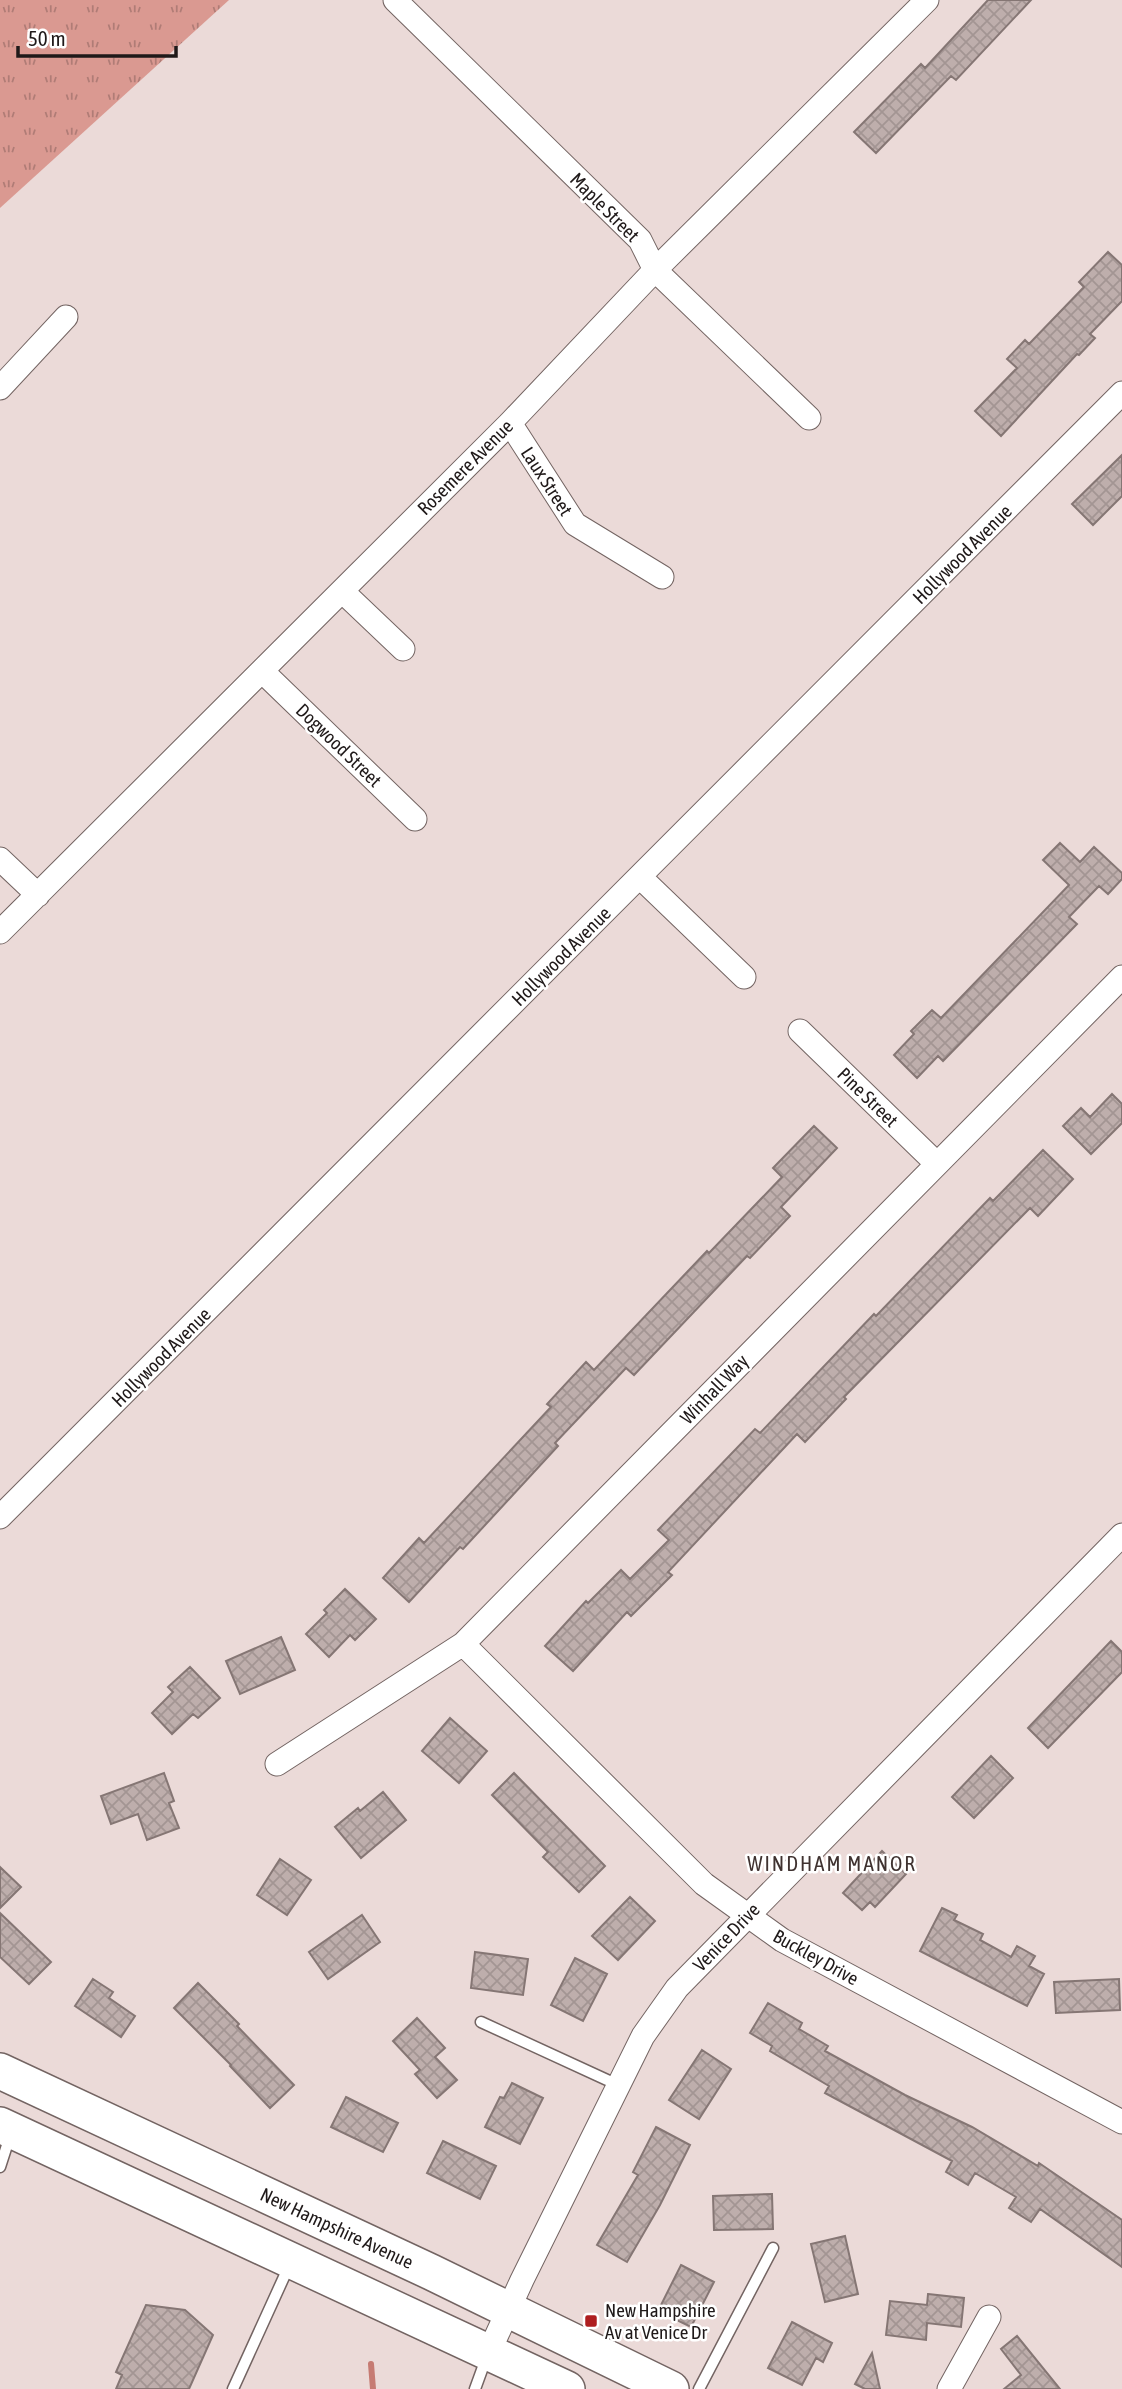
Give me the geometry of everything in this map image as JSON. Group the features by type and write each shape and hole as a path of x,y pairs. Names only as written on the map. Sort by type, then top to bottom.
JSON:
{"main road":[{"name":"New Hampshire Avenue","path":"0,2071 334,2226 671,2389"},
{"path":"6,2127 567,2389"}],"street":[{"name":"Maple Street","path":"395,0 640,240 655,270 809,418"},
{"name":"Rosemere Avenue","path":"0,932 510,423 655,270 927,0"},
{"path":"0,388 66,317"},
{"name":"Hollywood Avenue","path":"0,1517 1122,393"},
{"name":"Laux Street","path":"510,423 575,524 662,577"},
{"path":"342,591 403,649"},
{"name":"Dogwood Street","path":"262,671 415,819"},
{"path":"0,859 38,895"},
{"path":"640,877 744,976"},
{"name":"Winhall Way","path":"277,1764 463,1644 1122,977"},
{"name":"Pine Street","path":"800,1031 936,1163"},
{"name":"Venice Drive","path":"489,2352 643,2036 677,1988 1122,1535"},
{"name":"Buckley Drive","path":"463,1644 704,1884 746,1916 782,1940 1118,2114"},
{"path":"949,2389 989,2317"}],"lane":[{"path":"481,2022 618,2085"},
{"path":"0,2167 6,2127"},
{"path":"699,2389 773,2248"},
{"path":"233,2389 292,2260"},
{"path":"475,2389 489,2352"}],"green space":[{"path":"0,0 229,0 0,208"}],"building":[{"path":"988,0 1031,0 956,80 951,76 876,153 854,132 921,64 925,68"},
{"path":"1108,252 1122,265 1122,301 1090,334 1095,338 1001,436 975,411 1017,368 1007,359 1025,340 1029,344 1084,287 1079,282"},
{"path":"1122,455 1122,496 1093,525 1072,504"},
{"path":"1060,843 1080,862 1094,847 1122,873 1122,879 1108,894 1099,886 1069,917 1077,924 943,1061 938,1056 917,1078 894,1055 914,1034 911,1031 932,1010 941,1018 1069,885 1043,860"},
{"path":"1112,1094 1122,1104 1122,1123 1091,1154 1063,1126 1081,1108 1090,1117"},
{"path":"814,1126 837,1148 781,1207 790,1216 750,1258 747,1256 634,1375 626,1368 555,1443 558,1446 463,1549 460,1547 409,1602 383,1578 419,1538 424,1543 551,1407 547,1404 586,1362 594,1370 782,1177 773,1168"},
{"path":"1043,1150 1073,1179 1038,1216 1030,1208 844,1397 846,1399 805,1442 797,1434 668,1572 672,1575 631,1616 627,1612 573,1671 545,1646 586,1601 588,1603 621,1570 630,1579 669,1540 658,1530 755,1429 760,1433 990,1198 993,1201"},
{"path":"345,1589 376,1619 355,1640 350,1635 329,1657 306,1634 327,1613 324,1610"},
{"path":"281,1637 295,1670 240,1694 226,1661"},
{"path":"1111,1641 1122,1652 1122,1672 1048,1748 1028,1728"},
{"path":"190,1667 220,1698 198,1718 193,1714 172,1734 152,1713 173,1692 168,1687"},
{"path":"450,1718 487,1751 459,1783 422,1751"},
{"path":"991,1756 1013,1778 974,1818 952,1797"},
{"path":"164,1773 174,1801 169,1803 179,1828 147,1840 138,1814 111,1824 101,1796"},
{"path":"514,1773 605,1866 579,1892 543,1857 548,1852 492,1795"},
{"path":"383,1792 406,1820 361,1858 335,1827"},
{"path":"882,1851 906,1874 875,1907 870,1902 862,1910 843,1893"},
{"path":"280,1859 311,1880 287,1915 257,1895"},
{"path":"0,1867 21,1887 0,1908"},
{"path":"630,1897 655,1921 618,1960 592,1936"},
{"path":"942,1908 957,1915 954,1920 983,1934 980,1940 1011,1957 1017,1946 1035,1956 1029,1966 1044,1974 1027,2006 920,1951"},
{"path":"0,1913 51,1962 29,1984 0,1957"},
{"path":"362,1915 380,1942 328,1979 309,1952"},
{"path":"475,1952 528,1959 523,1995 471,1988"},
{"path":"575,1958 607,1974 583,2021 551,2005"},
{"path":"93,1979 113,1992 109,1998 135,2016 121,2037 75,2006"},
{"path":"1119,1979 1120,2010 1056,2013 1054,1982"},
{"path":"198,1983 294,2085 270,2108 174,2008"},
{"path":"768,2003 802,2023 799,2029 828,2046 825,2051 905,2095 972,2127 1038,2166 1039,2163 1122,2220 1122,2267 1040,2209 1031,2222 1009,2208 1016,2197 975,2173 968,2185 946,2172 952,2161 825,2093 829,2086 770,2051 772,2046 750,2033"},
{"path":"417,2018 445,2048 435,2057 457,2080 437,2098 415,2074 420,2070 393,2041"},
{"path":"702,2050 731,2069 699,2119 669,2100"},
{"path":"512,2083 543,2098 520,2144 485,2127 500,2097 504,2098"},
{"path":"346,2097 398,2123 383,2152 331,2127"},
{"path":"656,2127 690,2145 627,2262 597,2245 638,2175 633,2172"},
{"path":"443,2141 496,2166 480,2199 427,2173"},
{"path":"772,2194 773,2229 714,2230 713,2196"},
{"path":"845,2236 858,2294 825,2302 811,2244"},
{"path":"681,2265 714,2282 691,2327 658,2311"},
{"path":"928,2294 964,2298 961,2327 927,2323 926,2340 886,2335 890,2301 927,2305"},
{"path":"146,2305 185,2310 213,2335 189,2389 116,2389 122,2375 116,2372"},
{"path":"792,2322 832,2343 823,2362 816,2358 802,2385 768,2368"},
{"path":"1017,2336 1060,2389 1004,2389 1021,2375 1001,2349"},
{"path":"872,2353 880,2389 865,2389 855,2384"}],"waterway":[{"path":"371,2364 373,2389"}],"place":[{"name":"New Hampshire Av at Venice Dr","path":"591,2321"}],"district":[{"name":"WINDHAM MANOR","path":"832,1864"}]}
